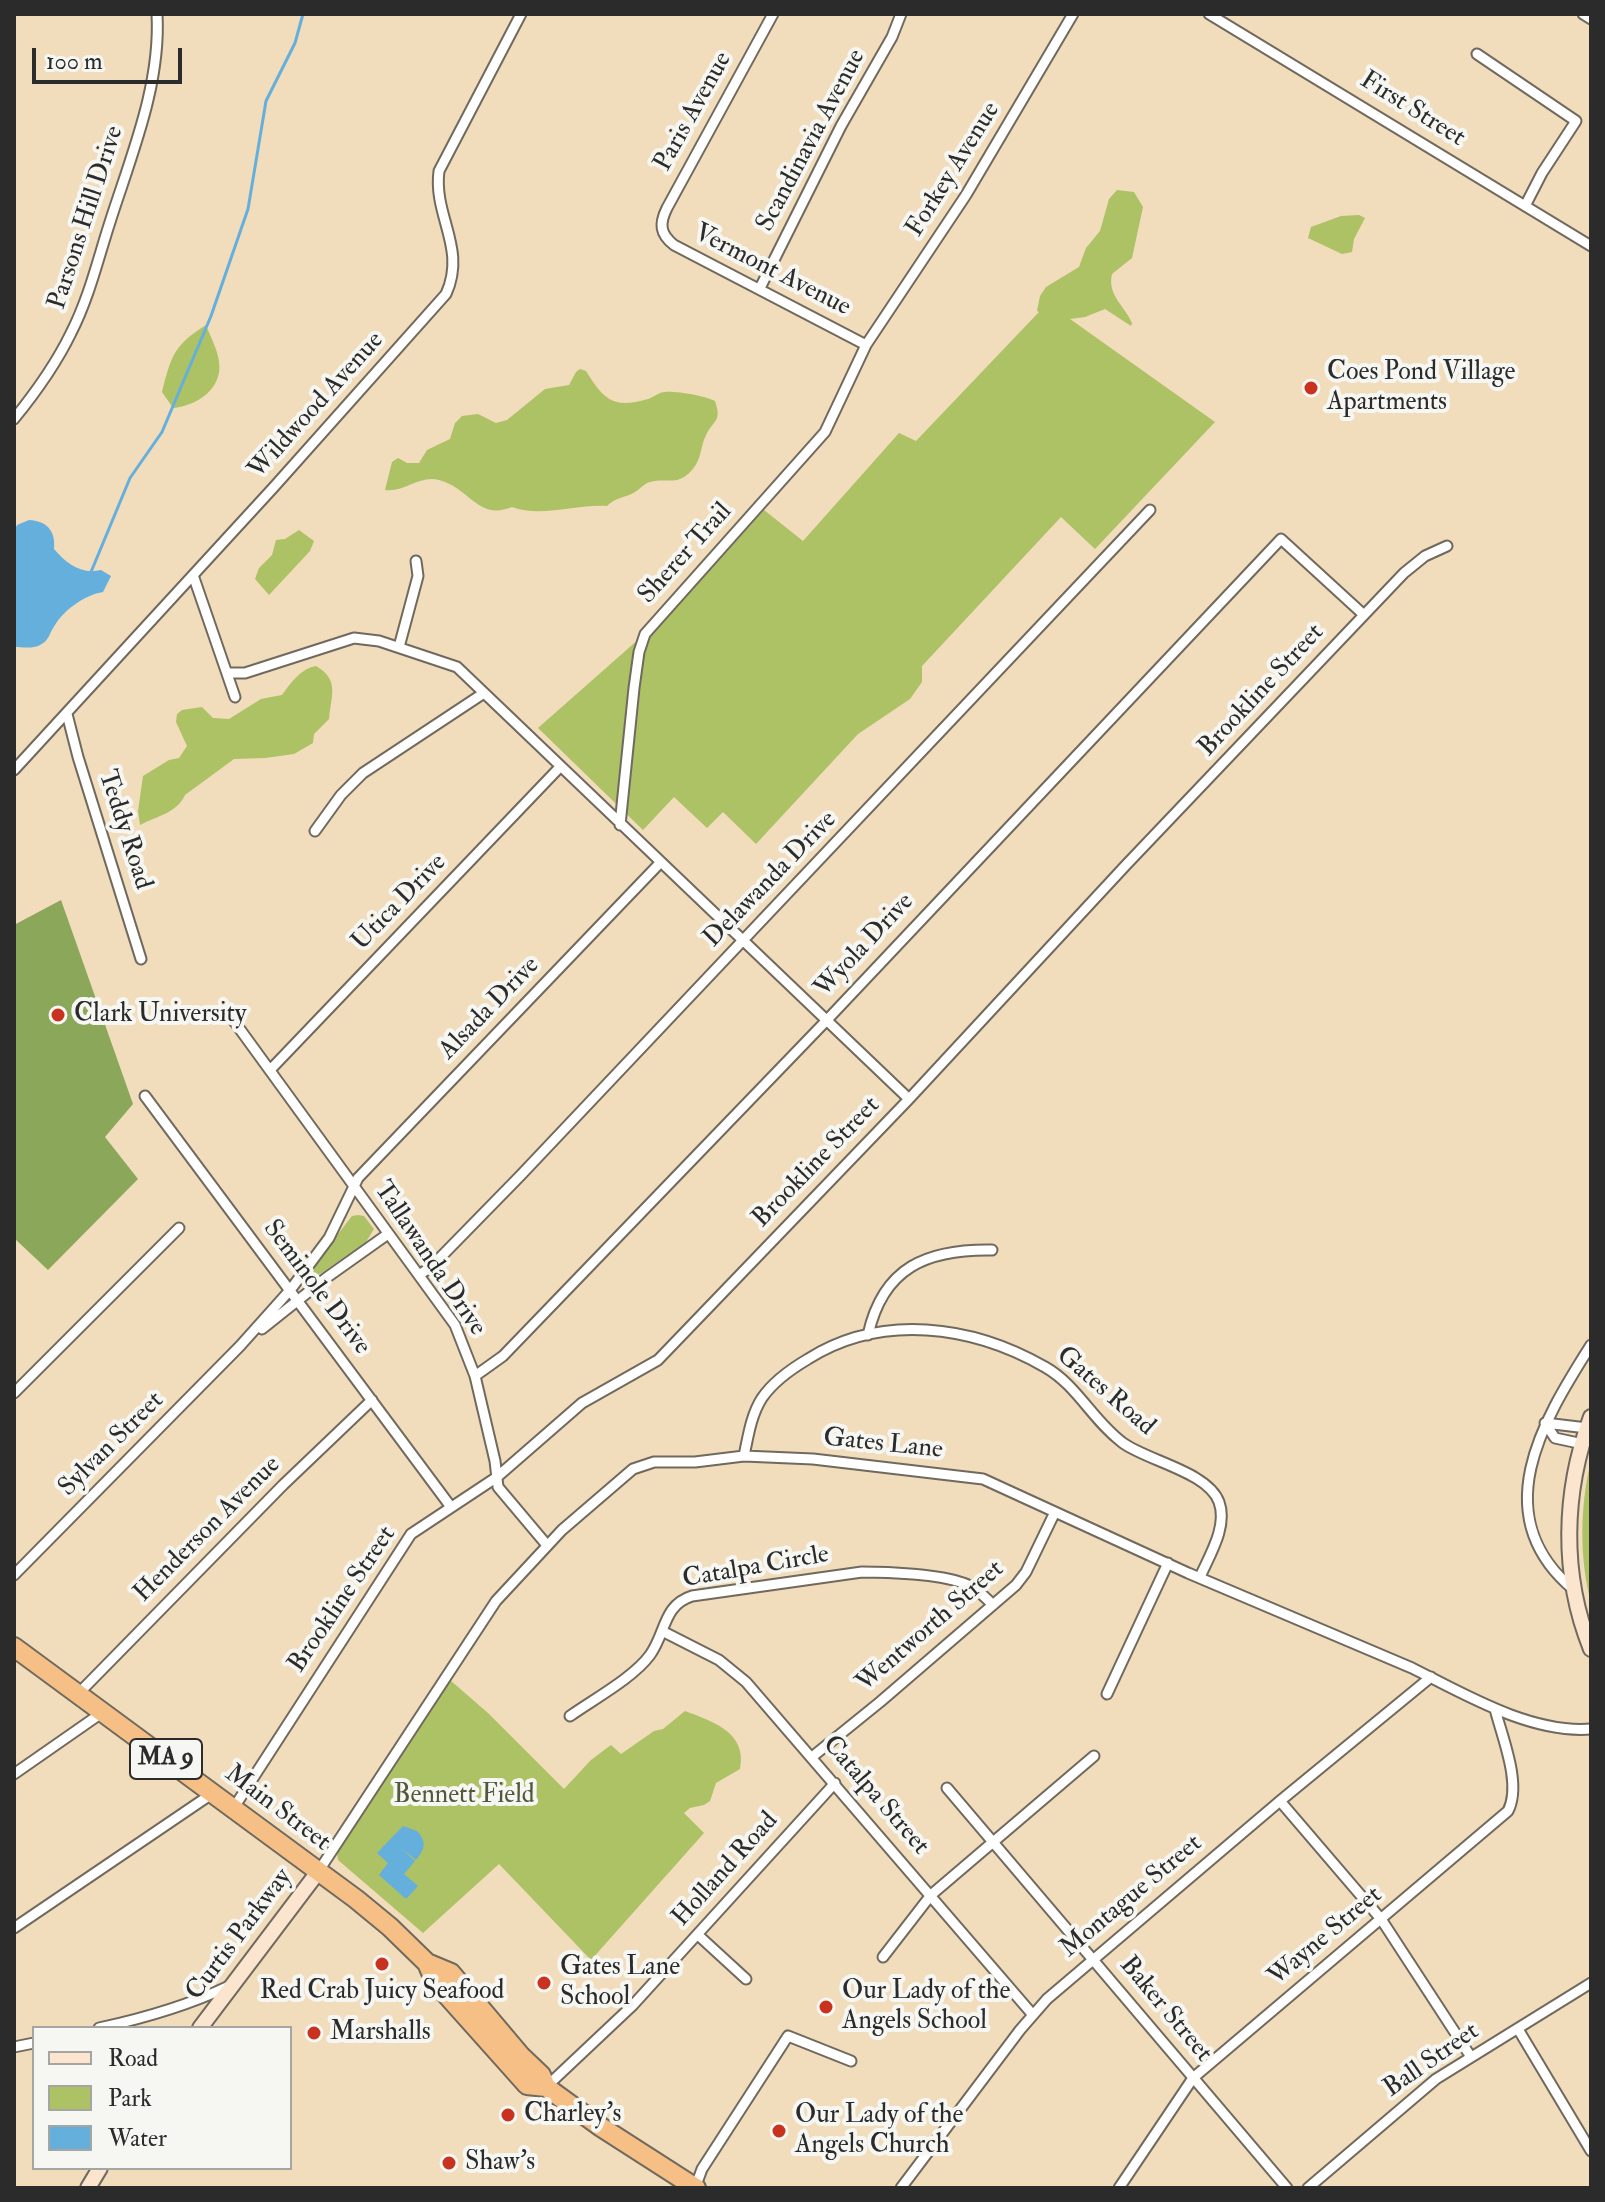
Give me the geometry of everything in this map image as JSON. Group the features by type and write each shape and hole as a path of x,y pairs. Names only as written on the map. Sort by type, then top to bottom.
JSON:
{"highway":[{"name":"Main Street","path":"14,1647 381,1919 427,1963 435,1982 527,2085 546,2087 695,2188"}],"main road":[{"path":"1589,1422 1573,1493 1568,1540 1574,1590 1591,1649"},
{"name":"Curtis Parkway","path":"201,2026 318,1872"},
{"path":"88,2188 99,2170"}],"street":[{"name":"Parsons Hill Drive","path":"14,419 50,371 73,330 85,300 146,105 154,65 157,14"},
{"name":"Wildwood Avenue","path":"14,770 446,294 453,271 454,248 439,194 439,171 521,14"},
{"name":"Paris Avenue","path":"663,232 661,224 667,208 773,14"},
{"name":"Scandinavia Avenue","path":"760,288 841,126 892,37 901,14"},
{"name":"Forkey Avenue","path":"866,345 966,195 1073,14"},
{"name":"First Street","path":"1209,14 1380,115 1591,246"},
{"path":"1583,14 1591,19"},
{"path":"1477,54 1576,121 1542,173 1525,206"},
{"name":"Vermont Avenue","path":"663,232 674,245 866,345"},
{"name":"Sherer Trail","path":"620,825 632,707 643,637 820,439 866,345"},
{"name":"Delawanda Drive","path":"419,1275 431,1267 520,1176 1150,510"},
{"name":"Wyola Drive","path":"475,1376 503,1356 826,1021 1281,539 1364,615"},
{"name":"Brookline Street","path":"233,1809 411,1534 497,1477 582,1403 658,1360 909,1099 1364,615 1409,569 1425,556 1447,546"},
{"path":"399,647 418,576 416,561"},
{"path":"193,575 235,697"},
{"path":"227,673 245,673 354,638 379,641 455,666 909,1099"},
{"path":"315,831 341,795 363,773 484,693"},
{"name":"Teddy Road","path":"67,714 141,959"},
{"name":"Utica Drive","path":"271,1069 560,767"},
{"name":"Alsada Drive","path":"354,1187 358,1178 439,1092 660,863"},
{"name":"Tallawanda Drive","path":"231,1017 455,1325 475,1376 498,1487 546,1544"},
{"name":"Seminole Drive","path":"145,1096 451,1507"},
{"name":"Sylvan Street","path":"14,1575 240,1346 291,1289 329,1238 354,1187"},
{"path":"14,1393 179,1228"},
{"name":"Sylvan Street","path":"240,1346 388,1234"},
{"path":"868,1335 873,1314 884,1291 910,1267 943,1253 962,1249 992,1250"},
{"name":"Gates Road","path":"744,1456 758,1406 774,1384 818,1352 868,1335 927,1329 972,1336 1016,1351 1057,1374 1120,1441 1196,1478 1213,1491 1220,1507 1219,1531 1200,1577"},
{"path":"1574,1590 1555,1573 1533,1537 1527,1512 1528,1480 1545,1423 1557,1397 1591,1345"},
{"name":"Henderson Avenue","path":"78,1694 283,1485 372,1400"},
{"path":"1545,1423 1589,1422"},
{"path":"1545,1423 1555,1438 1583,1444"},
{"name":"Gates Lane","path":"318,1872 483,1618 546,1544 638,1466 654,1462 695,1462 744,1456 813,1459 983,1479 1431,1677 1495,1709 1565,1728 1591,1729"},
{"name":"Wentworth Street","path":"812,1757 1019,1581 1055,1512"},
{"path":"1107,1694 1168,1563"},
{"name":"Catalpa Circle","path":"570,1716 643,1663 656,1647 671,1609 692,1596 862,1572 960,1582 975,1589 993,1605"},
{"name":"Catalpa Street","path":"662,1631 719,1660 736,1673 835,1783 1033,2015"},
{"name":"Montague Street","path":"901,2188 1047,1999 1431,1677"},
{"name":"Wayne Street","path":"1119,2188 1193,2078 1502,1818 1511,1807 1514,1781 1495,1709"},
{"path":"14,1774 103,1712"},
{"path":"883,1957 931,1895 1094,1756"},
{"name":"Holland Road","path":"546,2087 633,2005 835,1783"},
{"name":"Baker Street","path":"947,1788 1287,2188"},
{"path":"14,1928 213,1793"},
{"path":"1280,1801 1381,1919 1471,2057"},
{"path":"698,1935 746,1979"},
{"name":"Ball Street","path":"1308,2188 1436,2079 1591,1983"},
{"path":"108,2026 195,2002 232,1985"},
{"path":"1518,2029 1591,2151"},
{"path":"695,2188 702,2169 788,2036 851,2061"}],"green space":[{"path":"1117,190 1134,192 1143,207 1132,258 1112,274 1111,281 1114,294 1129,317 1131,326 1105,309 1070,319 1215,422 1095,549 1061,517 922,666 922,682 910,699 858,734 756,844 723,812 707,828 674,797 643,830 538,728 682,601 764,510 803,541 899,433 916,441 1039,312 1040,296 1046,287 1079,267 1086,248 1100,231 1109,199"},
{"path":"1359,215 1365,218 1354,239 1352,252 1342,254 1308,238 1311,227 1341,216"},
{"path":"206,325 218,357 217,380 199,400 173,408 162,392 171,360 180,345"},
{"path":"580,369 586,371 604,395 618,402 636,402 670,392 715,401 716,420 706,435 698,462 692,470 677,480 648,483 607,506 547,511 512,507 491,510 450,484 432,479 385,490 392,462 398,458 407,463 419,463 427,450 450,439 455,423 462,416 478,414 496,423 507,420 545,389 569,385"},
{"path":"299,530 314,541 310,551 269,595 255,579 259,568 272,555 276,540 285,539"},
{"path":"316,666 328,677 332,696 329,719 314,734 313,743 294,754 234,759 185,795 172,810 140,825 138,811 143,776 169,760 179,758 187,746 176,722 177,714 182,710 202,707 213,718 229,719 261,699 282,695 301,673"},
{"name":"Clark University","path":"61,900 133,1104 105,1137 138,1179 48,1270 14,1238 14,925"},
{"path":"352,1216 364,1216 374,1229 366,1242 304,1285 304,1278"},
{"path":"1591,1460 1591,1603 1584,1567 1582,1532"},
{"name":"Bennett Field","path":"450,1680 488,1713 564,1789 591,1760 611,1745 621,1754 654,1731 663,1729 685,1711 716,1724 733,1737 738,1746 740,1769 716,1783 710,1801 684,1813 704,1833 591,1960 499,1864 423,1933 338,1860 337,1853"}],"water":[{"path":"29,520 49,528 54,549 69,563 87,571 101,570 111,576 103,592 70,608 43,643 34,647 14,647 14,531 17,525"},
{"path":"403,1826 417,1831 424,1846 416,1860 402,1849 415,1861 404,1874 418,1886 406,1899 379,1875 388,1863 377,1853"}],"waterway":[{"path":"91,572 130,478 162,432 211,316 248,209 266,101 295,43 303,14"}],"place":[{"name":"Coes Pond Village Apartments","path":"1311,388"},
{"name":"Clark University","path":"58,1015"},
{"name":"Red Crab Juicy Seafood","path":"382,1964"},
{"name":"Gates Lane School","path":"544,1983"},
{"name":"Our Lady of the Angels School","path":"826,2007"},
{"name":"Marshalls","path":"314,2033"},
{"name":"Charley's","path":"508,2115"},
{"name":"Our Lady of the Angels Church","path":"779,2131"},
{"name":"Shaw's","path":"449,2163"}]}
